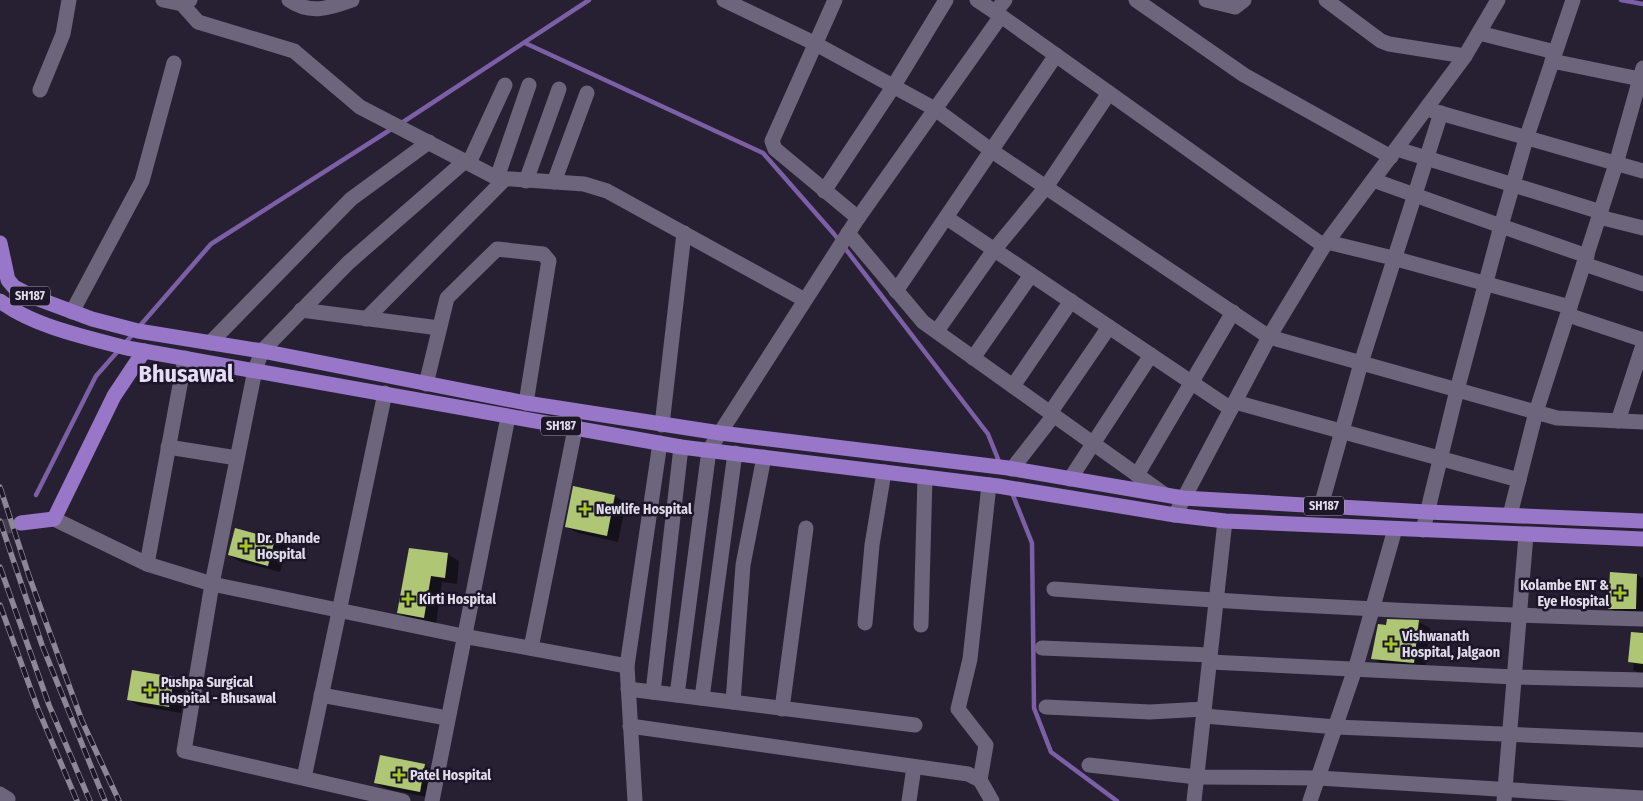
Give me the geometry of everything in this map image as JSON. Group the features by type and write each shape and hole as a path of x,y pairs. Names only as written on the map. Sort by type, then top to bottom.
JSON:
{"main road":[{"name":"SH187","path":"0,243 8,280 14,287 33,298 92,319 138,331 262,351 526,403 720,433 1010,469 1183,498 1427,512 1643,521"},
{"name":"SH187","path":"0,301 27,316 85,337 127,348 681,447 994,485 1175,516 1396,529 1643,539"},
{"path":"21,522 54,519 114,396 144,351"}],"street":[{"path":"40,90 63,34 70,0"},
{"path":"163,0 186,2 198,22 294,51 360,107 500,179 584,184 607,191 805,300"},
{"path":"289,0 301,7 312,10 330,8 352,0"},
{"path":"724,0 814,43 935,110 1269,337 1557,418 1643,422"},
{"path":"835,0 814,43 772,141 775,149 858,218"},
{"path":"824,190 893,87 946,0"},
{"path":"977,0 1326,244 1393,258 1486,284 1569,311 1643,340"},
{"path":"677,695 710,450 848,233 935,110 998,14 1005,0"},
{"path":"1136,0 1244,75 1394,153 1426,158 1643,228"},
{"path":"1206,0 1235,6 1244,0"},
{"path":"1326,0 1389,44 1466,56"},
{"path":"1175,516 1269,337 1326,244 1394,153 1434,111 1498,0"},
{"path":"1423,530 1457,390 1501,226 1526,139 1573,0"},
{"path":"1479,33 1554,57 1641,73 1636,117 1616,164 1536,412 1510,516"},
{"path":"896,291 1056,56"},
{"path":"72,312 142,181 174,63"},
{"path":"403,801 184,751 212,584 255,370 262,351 353,258 467,162 505,85"},
{"path":"366,319 500,179 529,85"},
{"path":"526,181 558,89"},
{"path":"554,182 587,93"},
{"path":"937,331 994,250 1046,187 1109,93"},
{"path":"1434,111 1526,139 1643,171"},
{"path":"1321,506 1361,363 1426,158 1434,111"},
{"path":"210,343 351,199 426,140"},
{"path":"1374,180 1501,226 1643,284"},
{"path":"947,218 1191,382 1233,405 1342,430 1519,480"},
{"path":"662,425 684,233"},
{"path":"848,233 916,315 1164,494"},
{"path":"426,384 439,328 450,292 491,253 502,248 543,254 546,257 548,266 526,403"},
{"path":"974,358 1031,274"},
{"path":"1013,386 1071,301"},
{"path":"301,310 439,328"},
{"path":"1137,475 1233,312"},
{"path":"1010,469 1052,414 1109,327"},
{"path":"1618,420 1643,345"},
{"path":"1070,479 1152,355"},
{"path":"147,564 185,358"},
{"path":"304,778 384,393"},
{"path":"432,801 463,636 508,417"},
{"path":"531,648 575,429"},
{"path":"635,801 627,666 660,443"},
{"path":"168,447 237,458"},
{"path":"653,692 681,447"},
{"path":"702,698 735,453"},
{"path":"733,702 743,565 764,456"},
{"path":"865,623 872,545 884,472"},
{"path":"921,625 924,477"},
{"path":"980,780 986,745 958,709 970,659 994,485"},
{"path":"54,519 147,564 212,584 463,636 627,666"},
{"path":"1194,801 1226,520"},
{"path":"782,709 806,528"},
{"path":"1310,801 1356,668 1396,529"},
{"path":"1505,795 1526,534"},
{"path":"1054,589 1216,602 1643,620"},
{"path":"1042,648 1514,677 1643,680"},
{"path":"628,689 915,725"},
{"path":"321,696 448,718"},
{"path":"1046,707 1150,712 1204,712 1336,727 1643,740"},
{"path":"630,726 968,774 980,780 992,801"},
{"path":"1089,765 1197,777 1318,778 1505,795 1643,798"},
{"path":"908,801 914,767"}],"building":[{"path":"573,486 615,495 607,536 565,527"},
{"path":"235,528 275,539 268,566 228,555"},
{"path":"409,548 448,553 445,578 431,576 424,618 397,613"},
{"path":"1610,572 1637,574 1636,609 1608,609"},
{"path":"1387,619 1419,620 1414,663 1371,659 1378,624 1386,625"},
{"path":"1631,632 1643,633 1643,664 1628,662"},
{"path":"132,670 174,677 169,707 127,700"},
{"path":"380,755 425,764 420,792 374,783"}],"waterway":[{"path":"400,124 589,0"},
{"path":"1621,0 1643,4"},
{"path":"525,43 763,153 834,234 988,434 1000,464"},
{"path":"138,328 211,244 393,128"},
{"path":"36,495 96,376 133,334"},
{"path":"1012,493 1032,543 1034,708 1051,752 1117,801"}],"tunnel":[{"path":"0,528 21,523"}],"railway":[{"path":"0,487 29,576 82,721 119,801"},
{"path":"0,521 42,645 105,801"},
{"path":"0,567 49,705 90,801"},
{"path":"0,605 38,709 77,801"}],"place":[{"name":"Newlife Hospital","path":"585,509"},
{"name":"Dr. Dhande Hospital","path":"246,546"},
{"name":"Kolambe ENT & Eye Hospital","path":"1620,593"},
{"name":"Kirti Hospital","path":"408,599"},
{"name":"Vishwanath Hospital, Jalgaon","path":"1391,644"},
{"name":"Pushpa Surgical Hospital - Bhusawal","path":"150,690"},
{"name":"Patel Hospital","path":"399,775"}],"district":[{"name":"Bhusawal","path":"186,374"}]}
